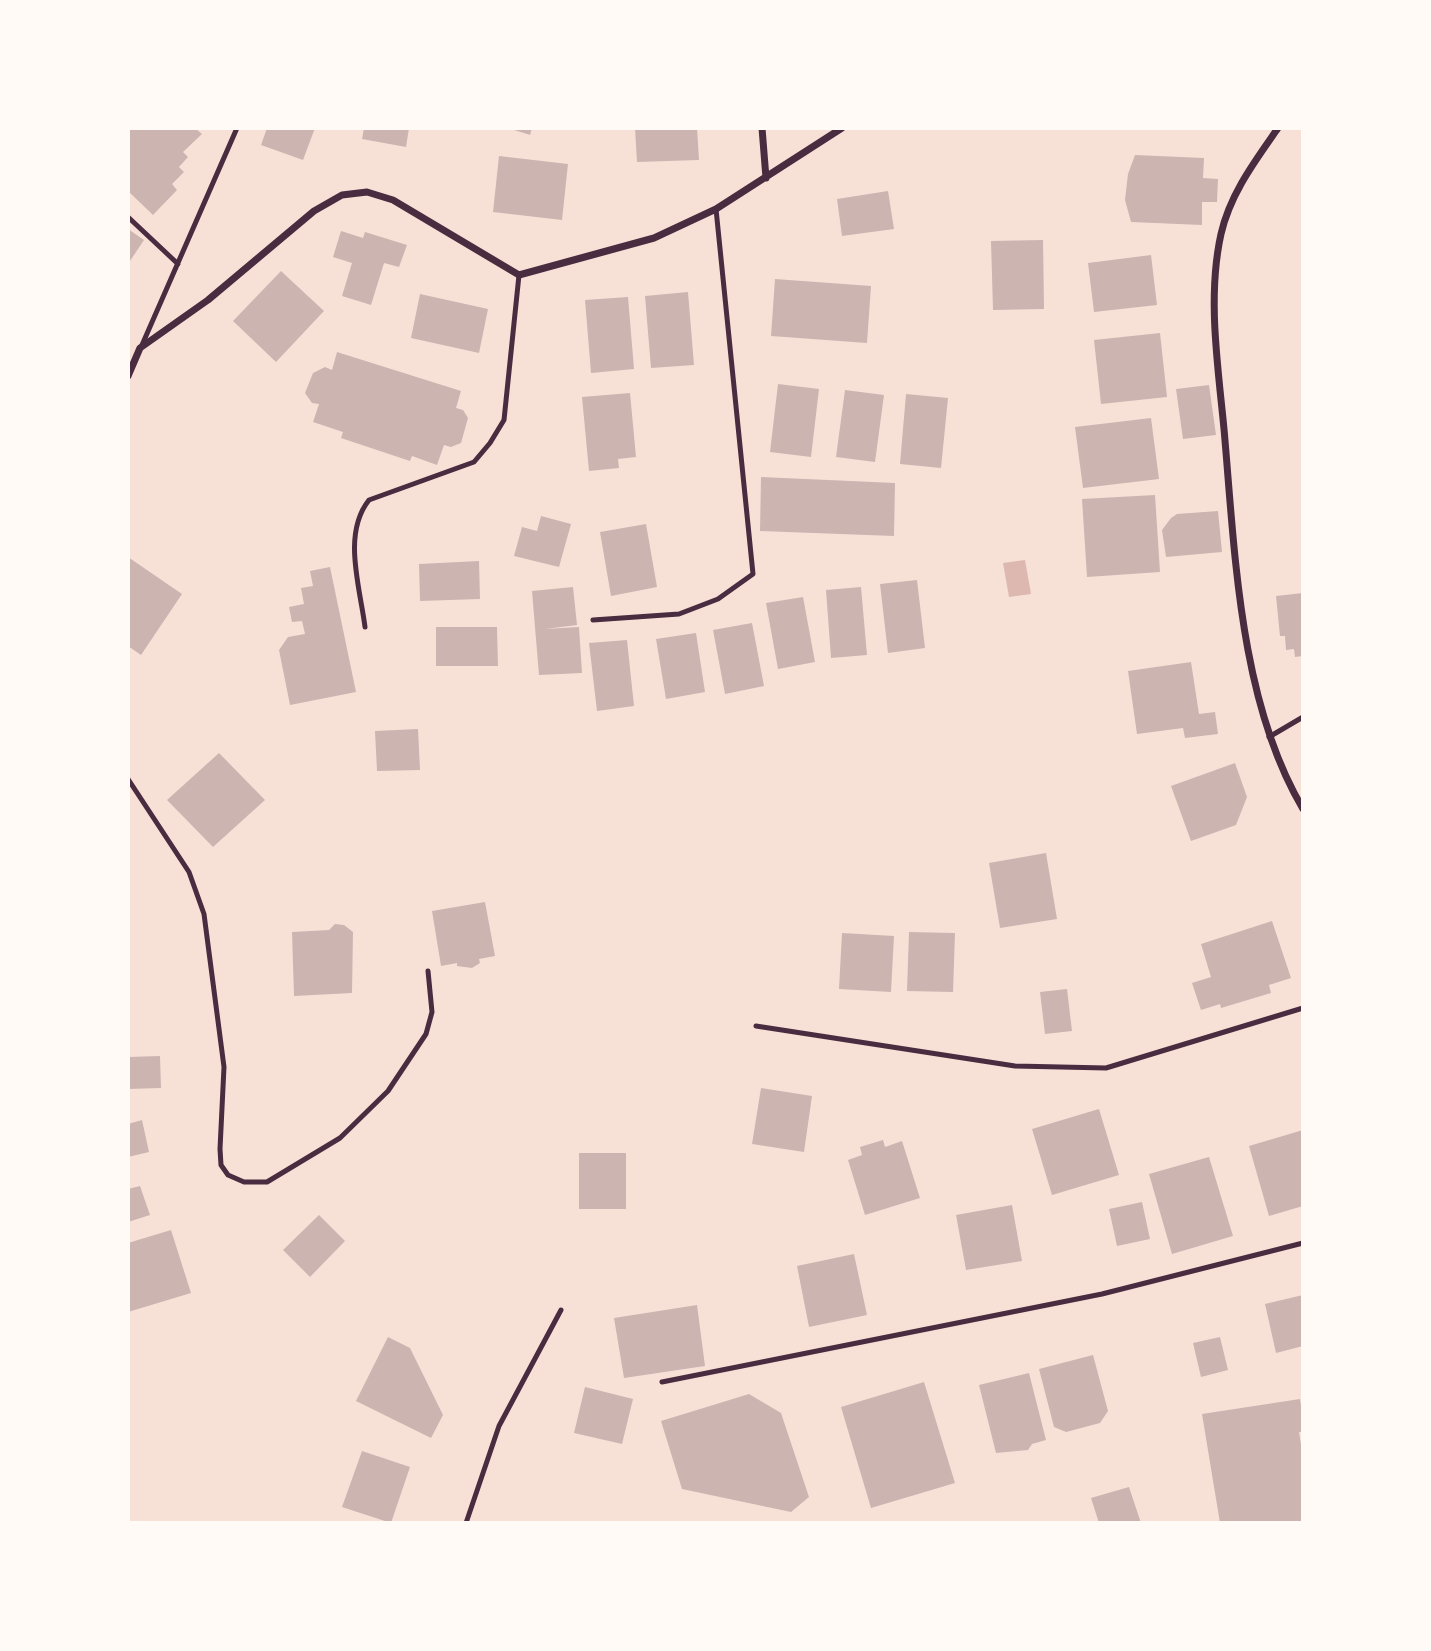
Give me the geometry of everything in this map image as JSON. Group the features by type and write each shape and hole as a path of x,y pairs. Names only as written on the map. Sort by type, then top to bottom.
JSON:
{"street":[{"path":"762,128 766,178"},
{"path":"128,376 141,348 208,300 314,211 342,195 367,192 393,200 519,275 654,238 716,209 842,128"},
{"path":"1278,128 1233,197 1221,232 1215,273 1217,354 1236,566 1251,660 1269,737 1287,781 1303,809"}],"lane":[{"path":"141,348 237,128"},
{"path":"593,621 679,614 718,599 752,574 716,209"},
{"path":"128,217 178,264"},
{"path":"365,627 355,543 355,526 361,511 369,500 474,462 490,443 504,420 519,275"},
{"path":"1269,737 1303,717"},
{"path":"128,779 189,872 204,914 225,1067 220,1149 221,1165 228,1175 244,1182 267,1182 340,1138 388,1091 426,1034 432,1012 428,971"},
{"path":"756,1026 1015,1066 1106,1068 1303,1008"},
{"path":"662,1382 1102,1294 1303,1243"},
{"path":"466,1523 499,1426 561,1310"}],"shaded area":[{"path":"1025,560 1031,594 1009,597 1003,563"}],"building":[{"path":"128,128 195,128 202,134 183,152 188,157 179,167 184,172 172,184 177,190 153,215 128,191"},
{"path":"267,128 315,128 303,160 261,145"},
{"path":"364,128 409,128 406,147 362,139"},
{"path":"508,128 532,128 530,135"},
{"path":"635,128 697,128 699,160 637,162"},
{"path":"1135,155 1204,158 1203,178 1218,179 1217,202 1202,202 1202,225 1131,222 1125,200 1128,174"},
{"path":"499,156 568,164 562,220 493,212"},
{"path":"888,191 894,229 842,236 837,199"},
{"path":"128,229 144,240 128,264"},
{"path":"341,231 363,238 365,232 407,245 399,267 384,263 371,305 342,296 352,263 333,257"},
{"path":"1043,240 1044,309 993,310 991,241"},
{"path":"1151,255 1157,305 1094,312 1088,263"},
{"path":"281,271 324,311 276,362 233,321"},
{"path":"775,279 871,286 867,343 771,336"},
{"path":"688,292 694,365 651,368 645,296"},
{"path":"420,294 488,309 479,353 411,338"},
{"path":"628,297 634,369 591,373 585,300"},
{"path":"1160,333 1167,397 1101,404 1094,340"},
{"path":"337,352 461,391 456,408 463,410 468,418 461,443 451,447 444,445 437,465 412,456 410,461 341,438 343,432 313,422 319,404 312,403 305,393 313,373 325,367 332,370"},
{"path":"778,384 819,389 811,457 770,452"},
{"path":"1209,385 1216,435 1183,439 1176,389"},
{"path":"845,390 884,395 875,462 836,457"},
{"path":"630,393 636,457 618,459 619,468 589,471 582,397"},
{"path":"906,394 948,398 941,468 900,464"},
{"path":"1151,418 1159,479 1083,488 1075,427"},
{"path":"761,477 895,483 894,536 760,531"},
{"path":"1155,495 1160,572 1087,577 1082,499"},
{"path":"1218,511 1222,552 1166,557 1162,530 1171,518 1177,514"},
{"path":"541,516 571,524 559,567 514,556 522,527 537,531"},
{"path":"646,524 657,587 611,596 600,532"},
{"path":"128,557 182,594 141,655 128,646"},
{"path":"479,561 480,599 420,601 419,564"},
{"path":"330,567 356,692 290,705 279,650 288,637 305,634 302,621 292,622 289,607 304,604 301,588 313,586 310,571"},
{"path":"917,580 925,648 888,653 880,584"},
{"path":"573,587 577,625 545,629 579,627 582,673 539,675 532,591"},
{"path":"861,587 867,655 831,658 826,590"},
{"path":"1303,593 1303,656 1295,657 1294,649 1286,650 1285,636 1280,636 1276,596"},
{"path":"803,597 815,662 778,669 766,603"},
{"path":"752,623 764,686 725,694 713,630"},
{"path":"436,627 497,627 498,666 436,666"},
{"path":"696,633 705,692 666,699 656,639"},
{"path":"627,640 634,706 597,711 589,643"},
{"path":"1191,662 1199,714 1215,712 1218,734 1185,738 1183,728 1137,734 1128,671"},
{"path":"418,729 420,770 377,771 375,731"},
{"path":"219,753 265,800 213,847 167,800"},
{"path":"1235,763 1247,797 1236,825 1191,841 1171,786"},
{"path":"1046,853 1057,919 1000,928 989,863"},
{"path":"485,902 495,956 479,959 480,963 472,968 457,966 457,963 441,966 432,911"},
{"path":"1272,921 1291,978 1269,985 1271,993 1221,1008 1220,1004 1201,1010 1192,983 1211,977 1201,944"},
{"path":"335,924 344,925 353,932 352,993 294,996 292,932 329,930"},
{"path":"909,932 955,933 953,992 907,991"},
{"path":"842,933 894,936 891,992 839,989"},
{"path":"1067,989 1072,1031 1045,1034 1040,992"},
{"path":"160,1056 161,1088 128,1089 128,1057"},
{"path":"761,1088 812,1096 804,1152 752,1144"},
{"path":"1099,1109 1119,1175 1052,1195 1032,1129"},
{"path":"142,1120 149,1152 128,1157 128,1124"},
{"path":"1303,1130 1303,1206 1269,1216 1249,1146"},
{"path":"883,1140 885,1147 902,1141 920,1198 865,1215 848,1160 862,1155 860,1147"},
{"path":"579,1153 626,1153 626,1209 579,1209"},
{"path":"1209,1157 1233,1236 1172,1254 1149,1174"},
{"path":"140,1186 150,1215 128,1222 128,1189"},
{"path":"1142,1202 1150,1239 1117,1246 1109,1209"},
{"path":"1012,1205 1022,1261 966,1270 956,1215"},
{"path":"319,1215 345,1241 310,1277 283,1250"},
{"path":"171,1230 191,1293 128,1312 128,1243"},
{"path":"854,1254 867,1315 809,1327 797,1266"},
{"path":"1303,1295 1303,1346 1276,1353 1265,1304"},
{"path":"697,1305 705,1366 624,1378 614,1318"},
{"path":"388,1337 410,1348 443,1415 431,1438 356,1401"},
{"path":"1220,1337 1228,1370 1201,1377 1193,1343"},
{"path":"1093,1355 1108,1411 1100,1423 1066,1432 1054,1427 1039,1369"},
{"path":"1029,1373 1046,1440 1032,1444 1028,1450 996,1453 979,1385"},
{"path":"924,1382 955,1483 871,1508 841,1407"},
{"path":"585,1387 633,1399 622,1444 574,1433"},
{"path":"749,1394 781,1413 809,1497 791,1512 682,1489 661,1421"},
{"path":"1300,1399 1303,1419 1303,1432 1299,1432 1303,1457 1303,1520 1300,1523 1220,1523 1202,1414"},
{"path":"362,1451 410,1467 391,1523 342,1507"},
{"path":"1129,1487 1141,1523 1099,1523 1091,1498"}]}
